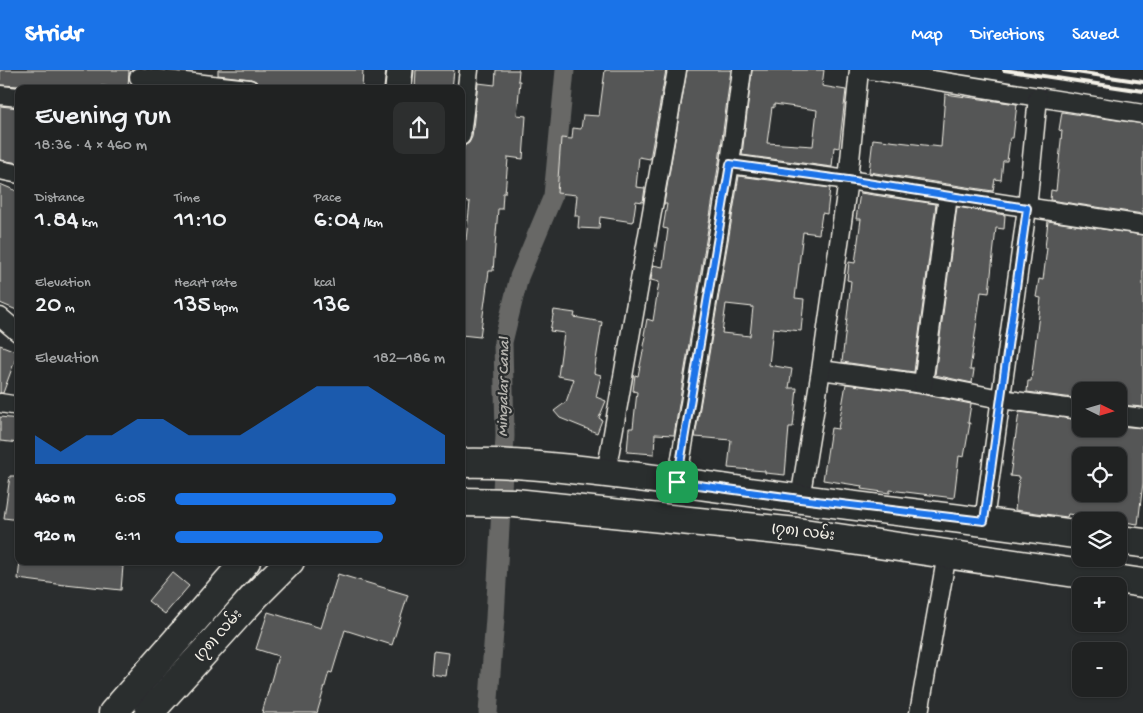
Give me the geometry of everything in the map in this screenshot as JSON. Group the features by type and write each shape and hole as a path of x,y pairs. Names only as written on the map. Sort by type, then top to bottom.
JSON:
{"main road":[{"path":"472,462 516,464 606,473 1072,534"},
{"name":"(၇၈) လမ်း","path":"471,502 516,503 797,532 1143,583"},
{"path":"1127,541 1143,543"},
{"name":"(၇၈) လမ်း","path":"114,713 243,565"},
{"name":"(၇၈) လမ်း","path":"149,713 255,596 286,565"}],"street":[{"path":"398,85 400,70"},
{"path":"465,103 469,70"},
{"path":"606,473 677,70"},
{"path":"677,482 730,164 742,70"},
{"path":"800,499 821,370 848,180 858,70"},
{"path":"871,70 1143,114"},
{"path":"139,79 206,85"},
{"path":"0,95 15,97"},
{"path":"984,521 1027,208 1038,97"},
{"path":"730,164 1143,225"},
{"path":"0,170 15,173"},
{"path":"923,384 948,196"},
{"path":"0,317 15,330"},
{"path":"821,370 923,384 1001,399 1072,409"},
{"path":"0,403 15,405"},
{"path":"1128,416 1143,418"},
{"path":"919,713 947,554"}],"building":[{"path":"0,70 129,70 128,85 0,85"},
{"path":"218,70 363,70 362,85 258,85 256,81 251,79 218,75"},
{"path":"416,70 454,70 452,85 415,85"},
{"path":"496,70 519,70 517,115 526,116 523,159 508,157 502,209 498,209 493,271 489,271 480,337 465,335 465,240 470,202 465,201 465,145 469,143 472,137 478,83 495,85"},
{"path":"605,70 666,70 650,159 639,157 636,187 645,188 643,202 636,201 633,222 600,217 599,229 578,228 579,216 575,216 577,195 557,193 561,138 572,139 573,128 581,129 583,115 599,116"},
{"path":"687,70 731,70 719,162 674,435 655,434 654,454 627,452 629,428 633,428 637,392 633,391 635,375 638,376 646,336 644,335 647,319 653,321 659,282 651,280 653,265 663,267 668,229 663,228 667,204 664,204"},
{"path":"752,70 824,70 822,86 846,90 839,148 834,147 832,167 742,155","holes":["774,104 817,110 813,146 767,143"]},
{"path":"945,94 1017,104 1013,138 1010,138 1007,161 1003,161 1001,180 995,179 993,191 869,172 873,139 941,147"},
{"path":"0,106 15,108 15,162 0,160"},
{"path":"1062,112 1143,124 1143,214 1050,200 1051,190 1056,191 1062,131 1059,130"},
{"path":"739,176 830,188 827,214 822,213 819,234 803,232 795,298 804,299 801,331 773,328 769,365 792,369 789,388 797,388 793,427 789,427 785,475 765,473 765,471 728,468 731,440 695,437","holes":["726,304 753,307 750,336 722,333"]},
{"path":"0,184 15,190 15,309 0,303"},
{"path":"860,193 936,204 914,372 842,362 851,281 847,280 849,262 855,263 861,219 856,219"},
{"path":"957,207 1005,215 1004,229 996,228 989,293 981,292 970,370 974,370 972,383 935,375"},
{"path":"1048,221 1143,235 1143,407 1128,406 1128,382 1072,382 1072,398 1027,392 1028,381 1031,381 1041,298 1036,297 1039,279 1043,280 1047,248 1045,248"},
{"path":"554,310 575,313 574,317 602,322 594,373 601,375 596,397 606,401 599,418 602,420 597,433 560,418 554,411 566,402 574,379 558,376 564,333 550,331"},
{"path":"0,345 15,351 15,360 3,393 0,393"},
{"path":"846,384 921,394 971,404 964,457 959,456 954,498 890,490 890,493 861,489 862,486 823,480 831,428 838,429"},
{"path":"1019,412 1072,419 1072,438 1128,438 1128,427 1143,428 1143,483 1138,524 1127,522 1127,512 1072,512 1072,515 1068,514 1067,517 1015,510 1019,477 1010,476"},
{"path":"0,417 15,419 15,443 0,441"},
{"path":"10,476 15,476 15,519 4,518"},
{"path":"20,565 123,566 121,590 18,579"},
{"path":"172,572 189,586 165,614 148,601"},
{"path":"338,574 408,595 392,645 345,630 332,673 329,672 317,713 262,713 278,656 256,649 268,612 321,628"},
{"path":"433,651 449,653 446,676 431,674"}],"waterway":[{"name":"Mingalar Canal","path":"488,713 505,436 503,342 519,277 553,196 565,70"}],"railway":[{"path":"1004,70 1143,91"},
{"path":"1063,70 1143,82"}],"route":[{"path":"730,164 1027,208 984,521 677,482 730,164"}]}
